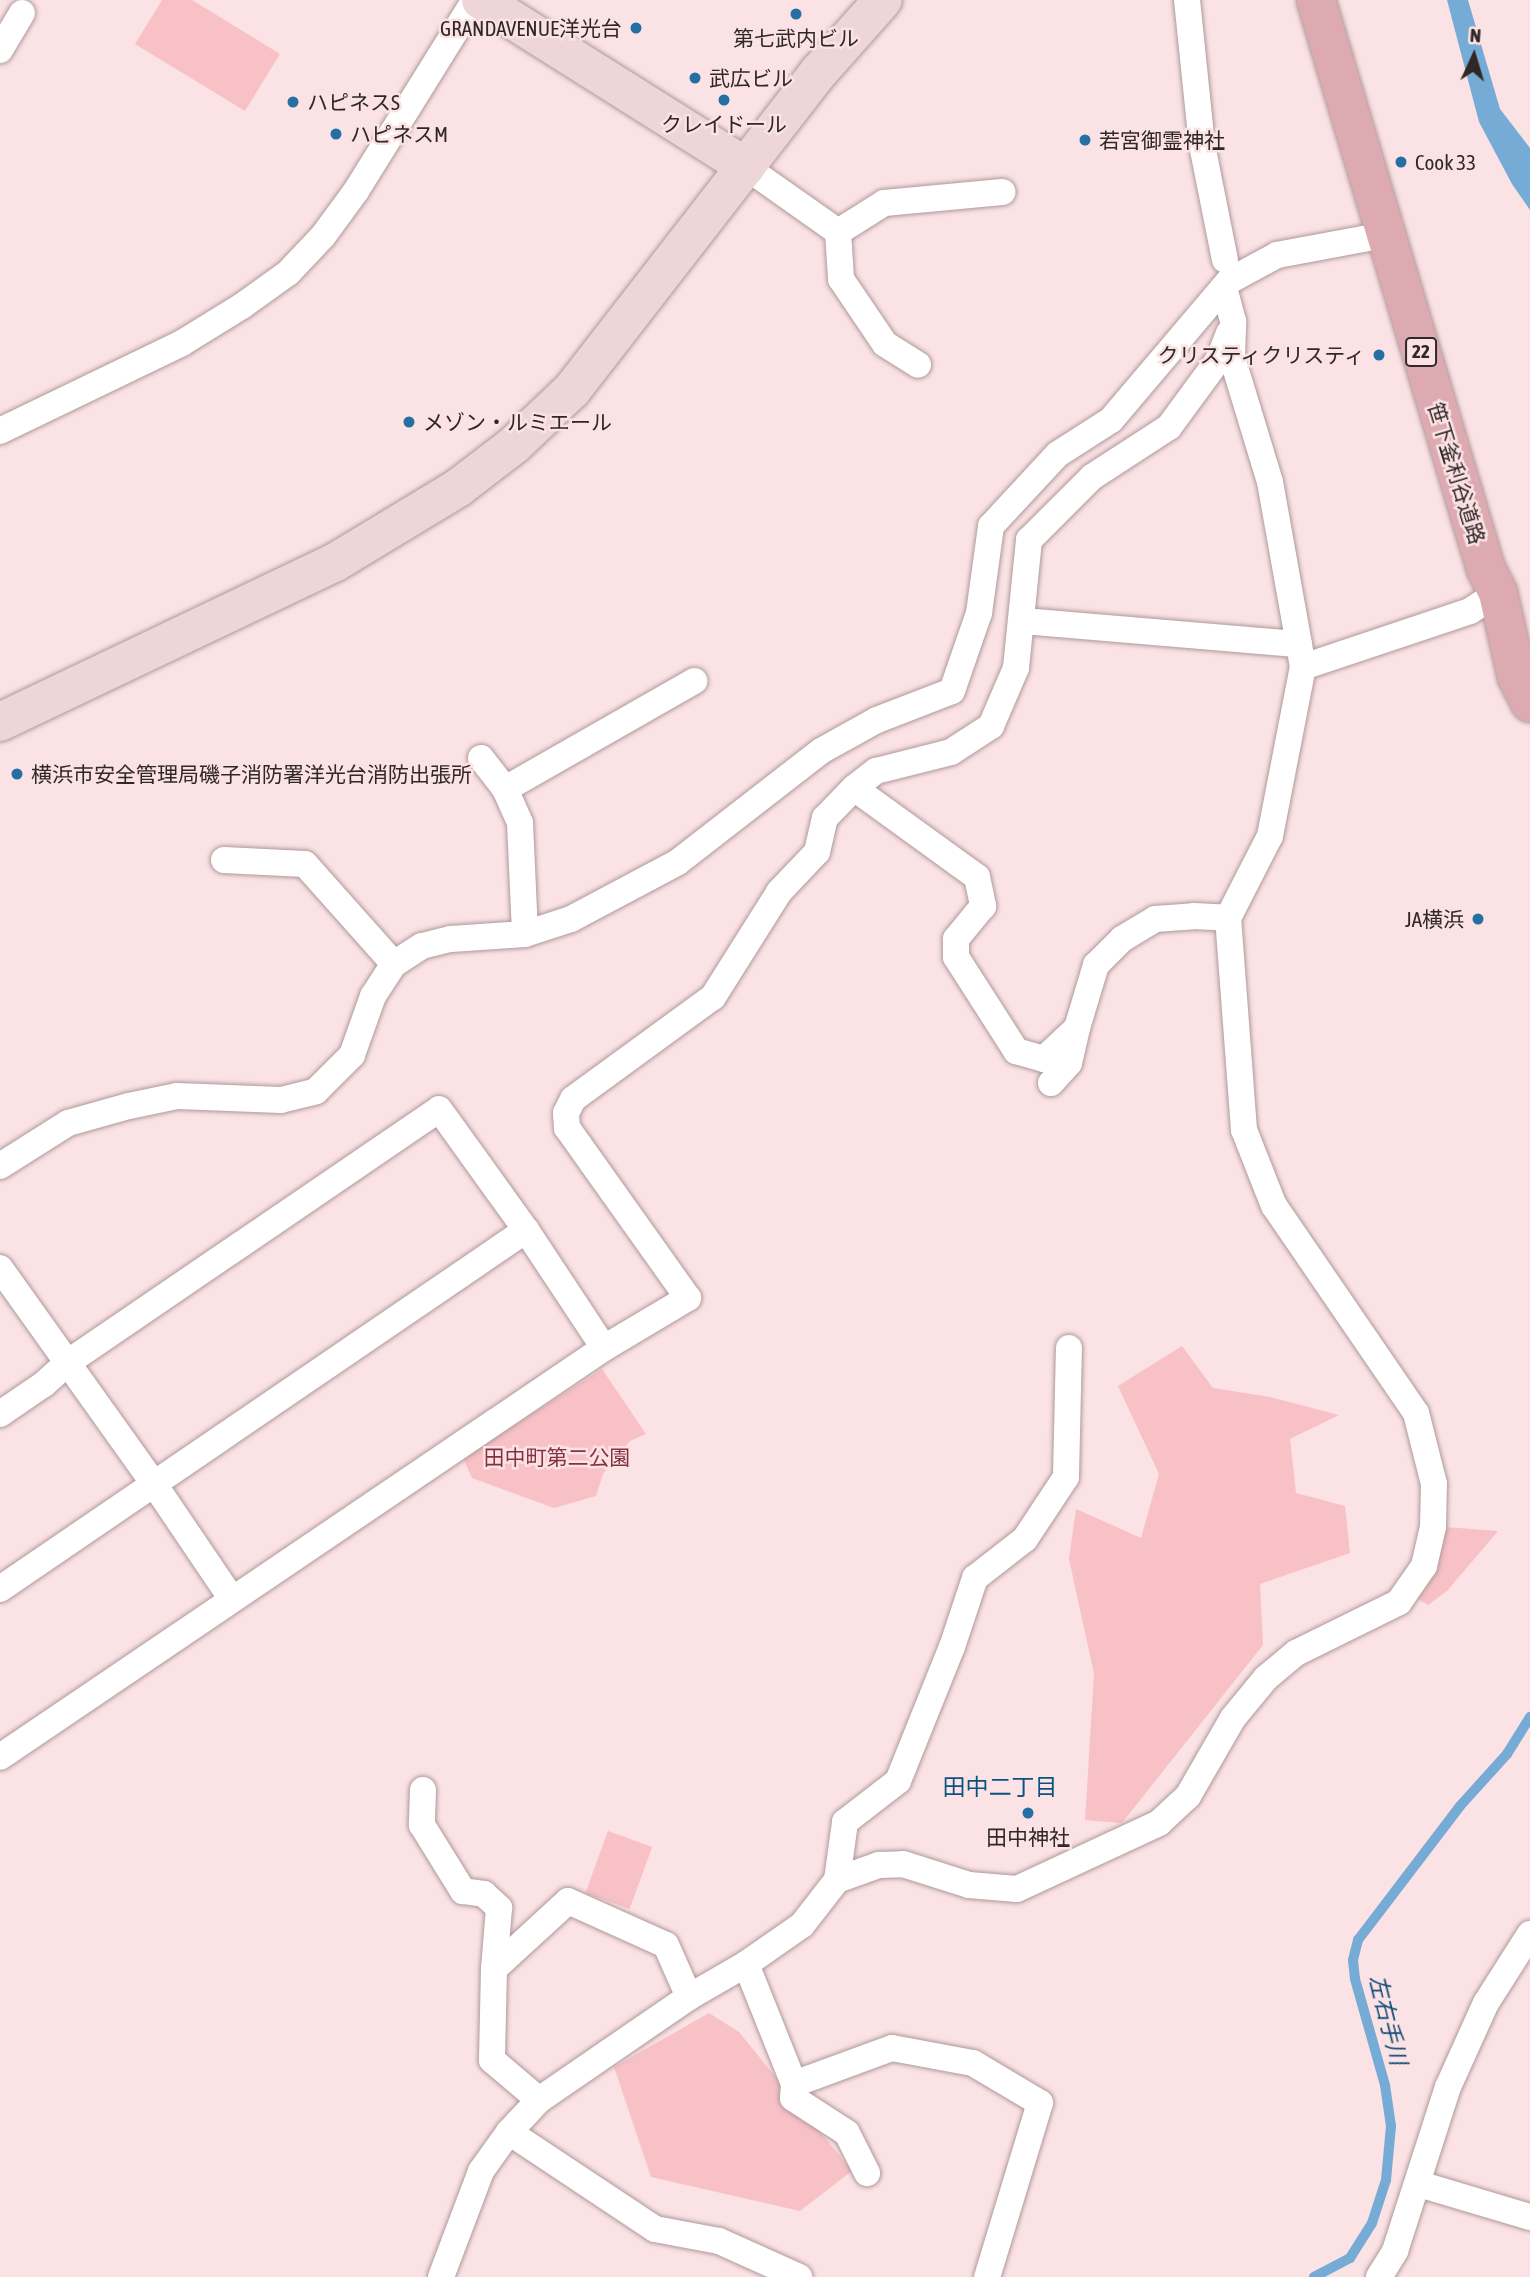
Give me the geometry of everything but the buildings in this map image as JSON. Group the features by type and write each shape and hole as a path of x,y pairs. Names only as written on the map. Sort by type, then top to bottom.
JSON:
{"main road":[{"name":"笹下釜利谷道路","path":"1316,0 1486,569 1498,593 1517,677 1530,703"}],"street":[{"path":"0,432 182,343 242,306 288,273 323,236 356,191 475,0"},
{"path":"481,0 747,167 838,232"},
{"path":"2,715 334,564 467,481 514,445 572,390 819,72 883,0"},
{"path":"1187,0 1202,145 1225,260"},
{"path":"0,50 22,13"},
{"path":"838,232 884,203 1002,192"},
{"path":"838,232 841,279 885,344 918,365"},
{"path":"0,1166 68,1123 129,1106 177,1096 281,1100 316,1091 352,1055 373,996 394,964 422,946 451,939 525,934 571,919 678,862 821,751 877,720 953,691 979,613 991,526 1058,454 1111,420 1229,281 1277,255 1385,235"},
{"path":"441,2277 481,2171 509,2132 539,2101 689,1997 746,1964 802,1925 837,1881 879,1865 903,1864 969,1885 1017,1889 1158,1823 1188,1796 1233,1718 1266,1678 1296,1653 1399,1602 1424,1566 1433,1527 1434,1484 1416,1413 1280,1215 1244,1130 1228,918 1270,836 1301,656 1270,482 1232,357 1233,321 1224,287"},
{"path":"0,1757 604,1348 688,1298 567,1128 566,1113 573,1099 713,997 779,892 817,852 825,818 854,788 876,771 951,752 991,726 1016,668 1023,621 1028,540 1092,477 1169,427 1219,359 1233,321"},
{"path":"1023,621 1301,656 1470,611 1498,593"},
{"path":"505,789 694,681"},
{"path":"481,758 505,789 520,823 525,934"},
{"path":"854,788 976,877 983,906 956,939 956,957 1016,1051 1044,1059 1077,1028"},
{"path":"224,860 306,863 394,964"},
{"path":"1051,1083 1069,1063 1096,965 1122,939 1155,919 1194,916 1228,918"},
{"path":"0,1414 44,1384 66,1363 439,1110 526,1230 604,1348"},
{"path":"0,1589 526,1230"},
{"path":"0,1268 154,1483 232,1599"},
{"path":"837,1881 845,1822 898,1781 952,1647 975,1578 1025,1539 1066,1477 1069,1348"},
{"path":"423,1790 422,1825 463,1891 484,1894 499,1908 494,1969 492,2060 539,2101"},
{"path":"494,1969 568,1901 666,1945 689,1997"},
{"path":"1379,2277 1395,2251 1454,2075 1486,2003 1530,1934"},
{"path":"746,1964 794,2084 793,2098 846,2133 867,2173"},
{"path":"794,2084 892,2048 973,2063 1040,2103 987,2277"},
{"path":"509,2132 655,2229 719,2241 799,2277"},
{"path":"1419,2184 1530,2217"}],"green space":[{"path":"162,0 192,0 280,54 245,111 135,44"},
{"path":"1182,1346 1213,1388 1270,1397 1339,1415 1290,1439 1296,1493 1345,1506 1350,1553 1260,1584 1263,1645 1122,1823 1085,1820 1094,1674 1069,1559 1076,1509 1141,1538 1159,1474 1118,1386"},
{"name":"田中町第二公園","path":"602,1369 646,1434 630,1441 603,1474 596,1496 554,1508 472,1478 463,1458"},
{"path":"1445,1527 1498,1531 1447,1591 1428,1605 1412,1595"},
{"path":"608,1831 652,1847 630,1909 585,1893"},
{"path":"709,2013 739,2032 852,2171 800,2211 651,2177 614,2067"}],"water":[{"path":"1447,0 1468,0 1500,109 1530,148 1530,210 1512,184 1479,122"}],"waterway":[{"name":"左右手川","path":"1314,2277 1350,2258 1372,2223 1386,2180 1391,2126 1385,2085 1355,1979 1353,1960 1358,1940 1460,1806 1507,1754 1530,1717"}],"place":[{"name":"第七武内ビル","path":"796,14"},
{"name":"GRANDAVENUE洋光台","path":"636,28"},
{"name":"武広ビル","path":"695,78"},
{"name":"クレイドール","path":"724,100"},
{"name":"ハピネスS","path":"293,102"},
{"name":"ハピネスM","path":"336,134"},
{"name":"若宮御霊神社","path":"1085,140"},
{"name":"Cook 33","path":"1401,162"},
{"name":"クリスティクリスティ","path":"1379,355"},
{"name":"メゾン・ルミエール","path":"409,422"},
{"name":"横浜市安全管理局磯子消防署洋光台消防出張所","path":"17,774"},
{"name":"JA横浜","path":"1478,919"},
{"name":"田中神社","path":"1028,1813"}],"district":[{"name":"田中二丁目","path":"1000,1787"}]}
